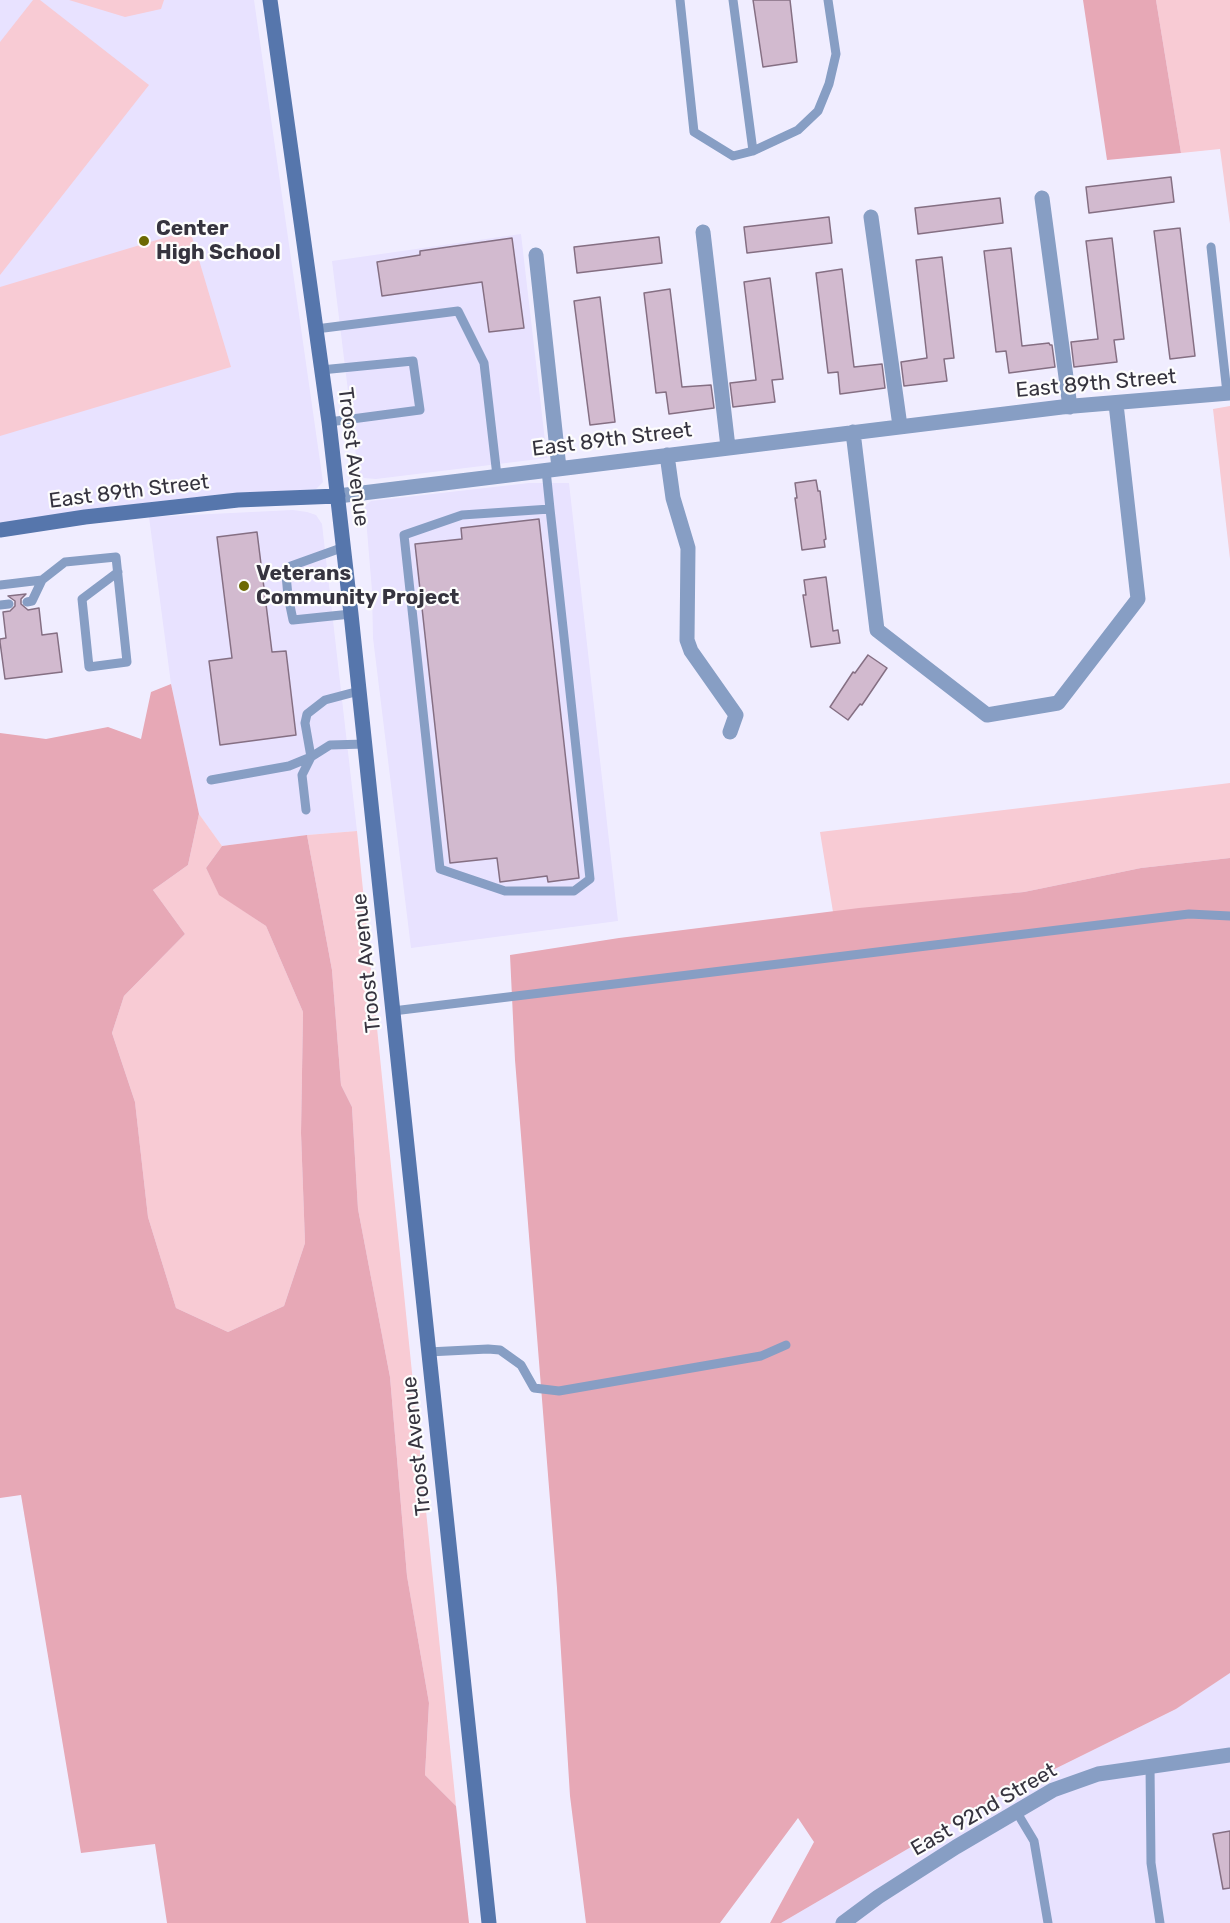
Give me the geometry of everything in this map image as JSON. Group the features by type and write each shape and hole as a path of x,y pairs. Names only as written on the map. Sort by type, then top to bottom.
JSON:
{"main road":[{"name":"Troost Avenue","path":"270,0 329,422 344,547 489,1923"},
{"name":"East 89th Street","path":"0,530 86,517 238,500 338,496"}],"street":[{"path":"1042,198 1070,407"},
{"path":"870,217 900,426"},
{"path":"703,232 728,447"},
{"path":"536,255 552,469"},
{"name":"East 89th Street","path":"338,496 900,426 1070,407 1228,393"},
{"path":"853,432 877,630 987,715 1058,703 1138,599 1116,404"},
{"path":"667,455 673,498 688,548 687,640 691,651 736,715 730,732"},
{"name":"East 92nd Street","path":"843,1923 956,1846 1053,1790 1098,1774 1230,1755"}],"lane":[{"path":"680,0 694,132 734,156 753,151 798,130 818,111 829,84 836,54 828,0"},
{"path":"733,0 753,151"},
{"path":"1211,247 1228,393"},
{"path":"316,329 458,311 484,363 497,476"},
{"path":"321,370 413,361 420,410 329,422"},
{"path":"550,509 462,515 404,535 440,869 505,891 574,891 590,879 550,509 552,469"},
{"path":"344,547 291,566 286,575 288,596 293,620 351,614"},
{"path":"27,602 32,601 42,580 65,562 116,557 127,662 89,667 82,599 117,572"},
{"path":"0,585 42,580"},
{"path":"306,810 302,775 311,757 305,723 307,714 325,700 359,691"},
{"path":"211,780 289,766 311,757 330,745 365,744"},
{"path":"393,1011 1189,914 1230,916"},
{"path":"428,1352 488,1348 500,1350 521,1365 534,1388 559,1391 761,1356 786,1345"},
{"path":"1150,1765 1151,1863 1160,1923"},
{"path":"1016,1811 1034,1841 1048,1923"}],"shaded area":[{"name":"Center High School","path":"0,0 254,0 323,482 316,489 176,499 0,524"},
{"path":"33,0 40,0 149,85 0,275 0,42"},
{"path":"69,0 164,0 161,9 125,17"},
{"path":"1083,0 1156,0 1181,153 1107,160"},
{"path":"1156,0 1230,0 1230,224 1220,149 1181,153"},
{"path":"190,230 231,367 0,436 0,287"},
{"path":"521,234 547,458 376,479 364,478 358,472 332,261"},
{"path":"1230,406 1230,559 1213,409"},
{"path":"529,483 569,483 618,921 411,948 373,638 372,591 365,506 371,501"},
{"path":"293,510 316,515 322,524 357,831 222,846 199,814 171,684 149,517"},
{"path":"171,684 199,814 188,865 153,890 185,934 124,996 112,1033 135,1102 148,1217 176,1308 228,1332 284,1306 305,1243 301,1133 303,1012 266,926 219,895 206,868 222,846 307,835 332,970 341,1085 352,1107 358,1209 390,1377 407,1576 429,1703 425,1775 456,1806 469,1923 167,1923 155,1844 81,1853 21,1495 0,1498 0,733 46,739 108,727 141,739 151,692"},
{"path":"1230,783 1230,858 1141,868 1024,892 833,912 820,832"},
{"path":"199,814 222,846 206,868 219,894 266,926 303,1012 301,1133 305,1243 284,1306 228,1332 176,1308 148,1217 135,1102 112,1033 124,996 185,934 153,890 188,865"},
{"path":"357,831 456,1806 425,1775 429,1703 407,1576 390,1377 358,1209 352,1107 341,1085 332,970 307,835"},
{"path":"1230,858 1230,1673 1176,1709 988,1802 781,1923 770,1923 814,1842 798,1818 720,1923 586,1923 570,1796 557,1588 515,1060 510,955 619,938 859,908 1024,892 1141,868"},
{"path":"1230,1673 1230,1923 781,1923 988,1802 1176,1709"}],"building":[{"path":"753,0 790,0 797,62 763,67"},
{"path":"1171,177 1174,202 1089,213 1086,187"},
{"path":"1000,198 1003,223 918,234 915,208"},
{"path":"829,217 832,243 747,253 744,227"},
{"path":"1180,228 1195,356 1170,359 1154,231"},
{"path":"659,237 662,263 577,273 574,247"},
{"path":"512,238 524,328 489,332 482,282 382,296 377,262 420,255 420,251"},
{"path":"1112,238 1124,339 1114,340 1117,362 1074,367 1071,342 1098,339 1086,241"},
{"path":"1011,248 1022,346 1049,343 1052,345 1055,367 1009,373 1006,351 996,352 984,251"},
{"path":"942,257 954,358 944,359 947,381 904,386 901,362 927,358 916,260"},
{"path":"842,269 854,367 882,364 885,388 840,394 838,372 828,373 816,273"},
{"path":"770,278 783,379 772,380 775,402 733,407 730,383 756,380 744,282"},
{"path":"670,289 682,387 711,385 714,408 669,414 666,392 656,393 644,293"},
{"path":"600,297 615,422 590,425 574,301"},
{"path":"816,480 818,491 820,491 825,547 802,550 795,483"},
{"path":"539,519 579,878 548,882 547,876 500,882 497,858 450,863 415,544 462,539 461,528"},
{"path":"257,532 272,652 286,651 296,735 220,745 209,661 232,658 217,537"},
{"path":"826,577 833,631 838,630 840,643 811,647 803,595 806,595 804,580"},
{"path":"26,594 21,599 21,604 28,610 39,608 42,635 57,633 62,672 5,679 0,642 0,639 6,638 3,612 10,611 15,606 15,601 8,596"},
{"path":"868,655 887,668 862,705 860,704 848,720 830,707 853,672 855,673"},
{"path":"1230,1831 1230,1888 1223,1889 1213,1834"}],"place":[{"name":"Center High School","path":"144,241"},
{"name":"Veterans Community Project","path":"244,586"}]}
